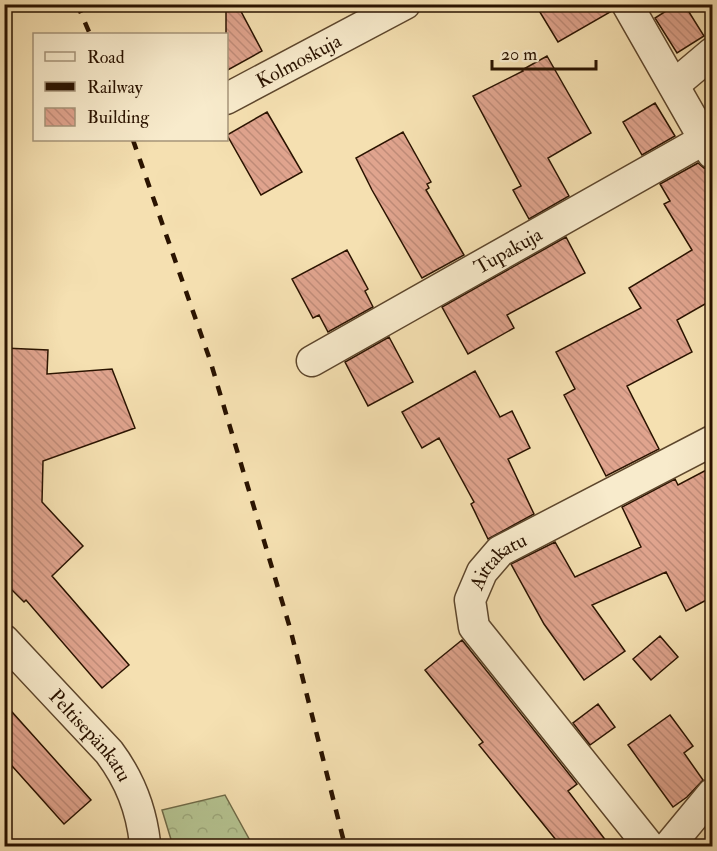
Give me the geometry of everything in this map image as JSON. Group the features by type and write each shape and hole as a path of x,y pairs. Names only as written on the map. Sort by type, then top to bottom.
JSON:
{"street":[{"name":"Kolmoskuja","path":"228,98 405,4"},
{"path":"627,4 709,146"},
{"path":"674,85 712,53"},
{"name":"Tupakuja","path":"312,361 709,146"},
{"name":"Aittakatu","path":"649,846 474,627 470,600 482,572 500,551 712,441"},
{"name":"Peltisepänkatu","path":"4,640 109,752 122,770 140,810 145,843 143,846"},
{"path":"669,846 712,794"}],"green space":[{"path":"225,795 253,846 173,846 162,810"}],"building":[{"path":"226,4 237,4 262,51 228,70 228,33 226,33"},
{"path":"535,4 610,4 612,11 558,42"},
{"path":"677,4 684,4 704,36 677,53 655,18"},
{"path":"547,56 591,133 548,158 569,196 529,219 513,190 521,186 473,96"},
{"path":"655,103 675,136 642,155 623,122"},
{"path":"267,112 302,172 261,195 228,134"},
{"path":"403,132 431,182 427,184 429,188 426,190 464,255 422,278 356,158"},
{"path":"698,163 712,170 712,300 677,320 692,352 627,386 659,449 606,476 564,395 575,389 556,352 641,308 629,288 692,250 664,204 670,201 660,184"},
{"path":"566,237 585,273 507,315 514,328 468,354 442,307"},
{"path":"347,250 368,289 365,291 373,307 328,332 319,315 313,318 292,279"},
{"path":"389,337 413,382 368,406 345,362"},
{"path":"4,348 48,350 47,374 112,369 135,428 43,461 42,502 83,546 52,576 129,665 102,688 26,600 24,602 4,582"},
{"path":"475,371 500,417 512,411 530,448 508,459 534,514 488,539 471,504 474,502 439,438 422,448 402,412"},
{"path":"712,467 712,597 686,611 666,572 592,605 625,651 584,680 544,624 511,564 555,542 575,577 641,547 622,507 675,479 678,485"},
{"path":"660,636 678,657 651,680 633,659"},
{"path":"462,640 577,784 568,791 610,846 561,846 479,745 483,742 425,670"},
{"path":"4,703 91,800 64,824 4,757"},
{"path":"598,704 615,727 590,745 573,723"},
{"path":"670,715 693,746 684,753 703,780 687,797 673,807 628,745"}],"railway":[{"path":"77,4 90,33"},
{"path":"133,141 210,360 290,628 345,846"}]}
